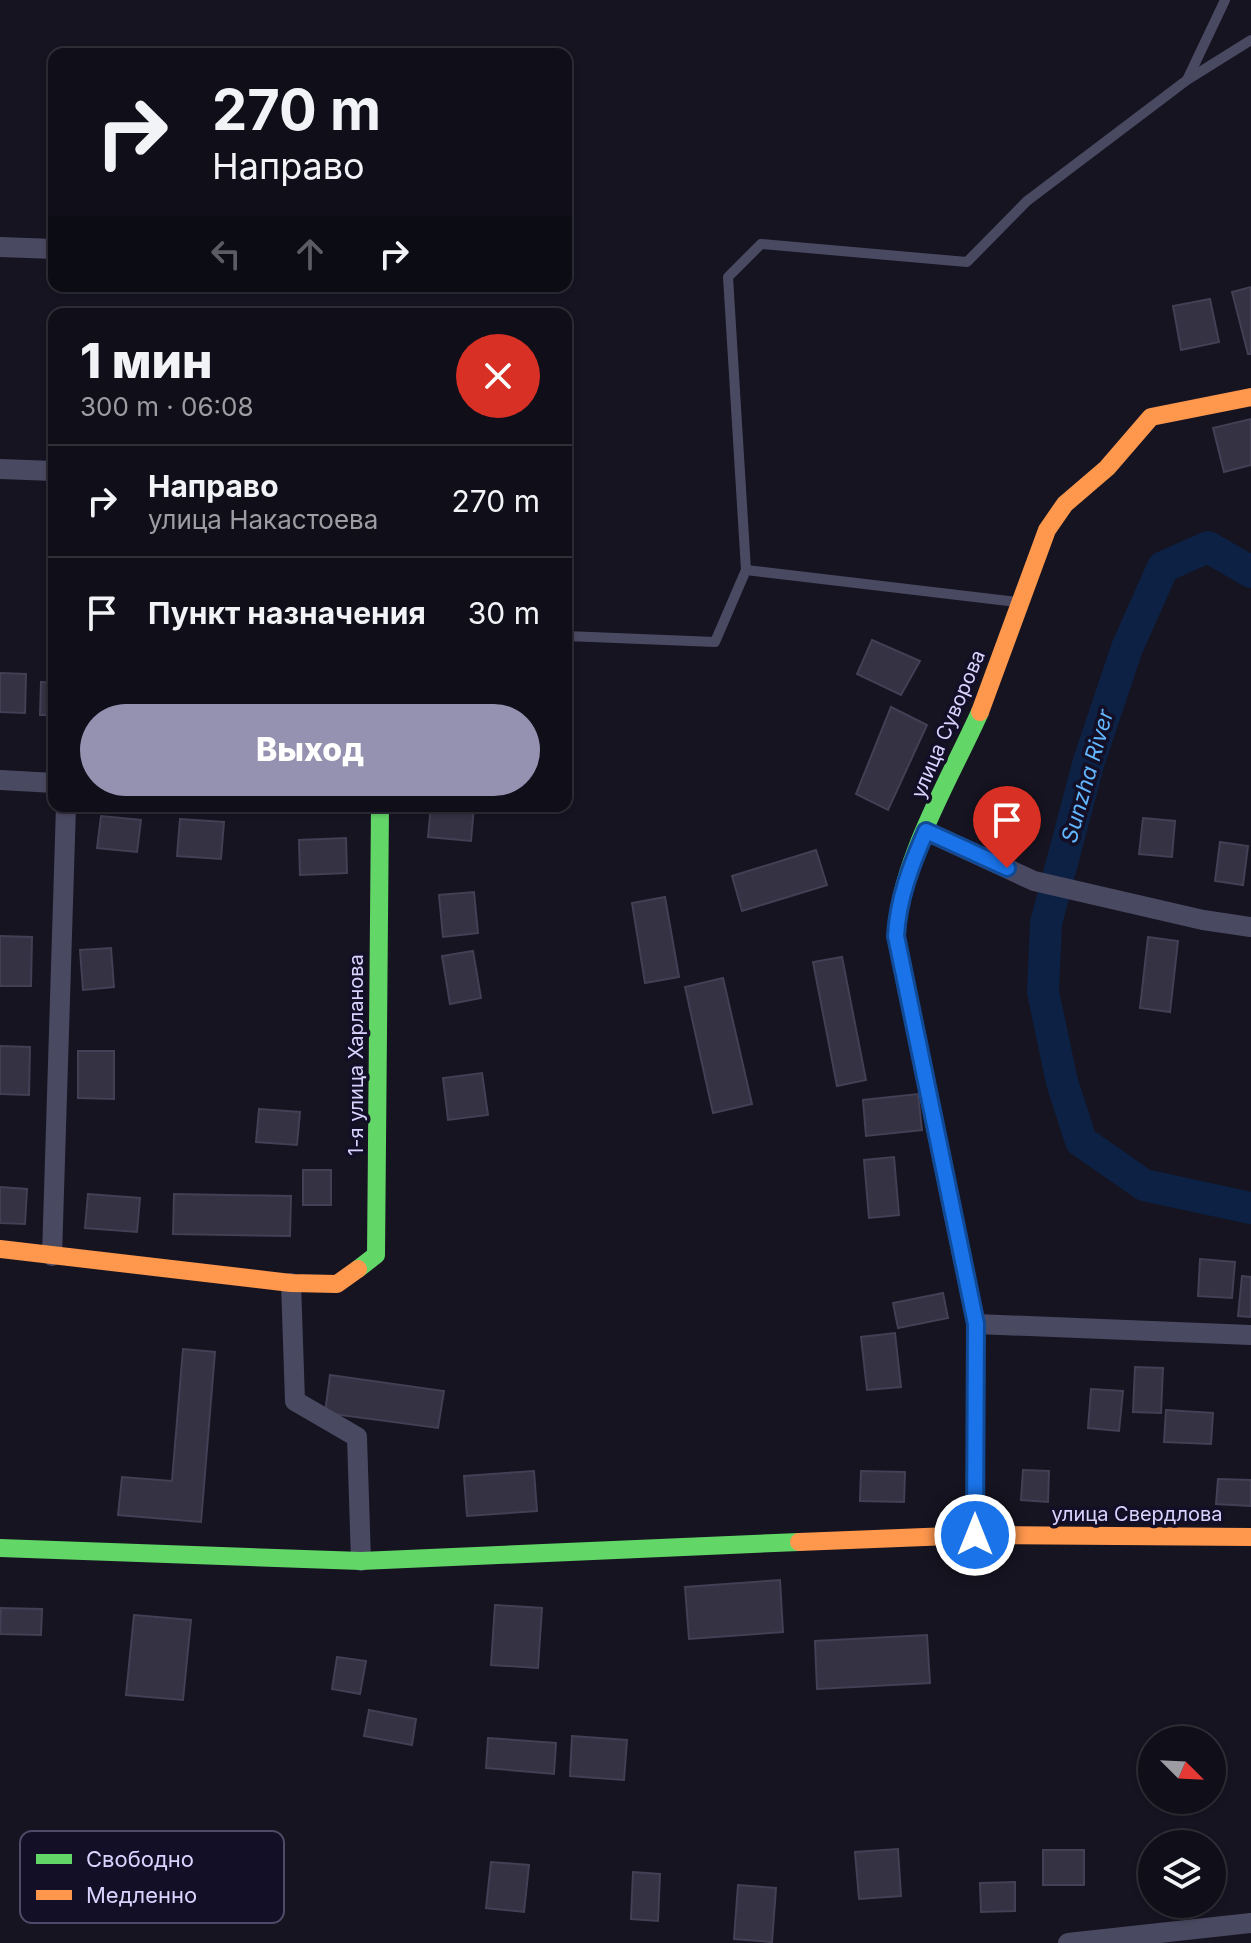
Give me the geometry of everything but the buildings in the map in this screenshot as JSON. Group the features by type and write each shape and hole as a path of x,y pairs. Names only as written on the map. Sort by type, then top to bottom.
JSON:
{"street":[{"path":"0,247 48,249"},
{"name":"улица Суворова","path":"975,1535 976,1324 896,936 901,900 926,831 985,700 1047,530 1065,504 1107,468 1151,417 1251,397"},
{"path":"0,469 48,471"},
{"path":"0,780 48,783"},
{"path":"52,1256 66,812"},
{"name":"1-я улица Харланова","path":"291,1283 337,1284 376,1255 380,812"},
{"path":"926,831 1034,881 1203,920 1251,927"},
{"path":"0,1249 291,1283 295,1401 357,1437 361,1561"},
{"path":"976,1324 1251,1335"},
{"name":"улица Свердлова","path":"0,1548 361,1561 975,1535 1251,1537"},
{"path":"1068,1943 1168,1938 1251,1923"}],"lane":[{"path":"1187,80 1225,0"},
{"path":"572,636 715,642 746,570 728,277 761,244 967,262 1027,201 1187,80 1251,40"},
{"path":"746,570 1019,603"}],"waterway":[{"name":"Sunzha River","path":"1251,572 1208,547 1163,567 1127,648 1089,761 1046,923 1043,992 1062,1082 1081,1141 1144,1185 1251,1208"}],"traffic: fast":[{"path":"952,1210 896,936 899,908 916,850 980,712"},
{"path":"358,1269 376,1255 380,812"},
{"path":"0,1548 361,1561 799,1542"}],"traffic: slow":[{"path":"980,712 1047,530 1065,504 1107,468 1151,417 1251,397"},
{"path":"952,1210 976,1324 975,1535"},
{"path":"0,1249 291,1283 337,1284 358,1269"},
{"path":"799,1542 975,1535 1251,1537"}],"route":[{"path":"975,1535 976,1324 896,936 897,912 926,831 1007,868"}]}
